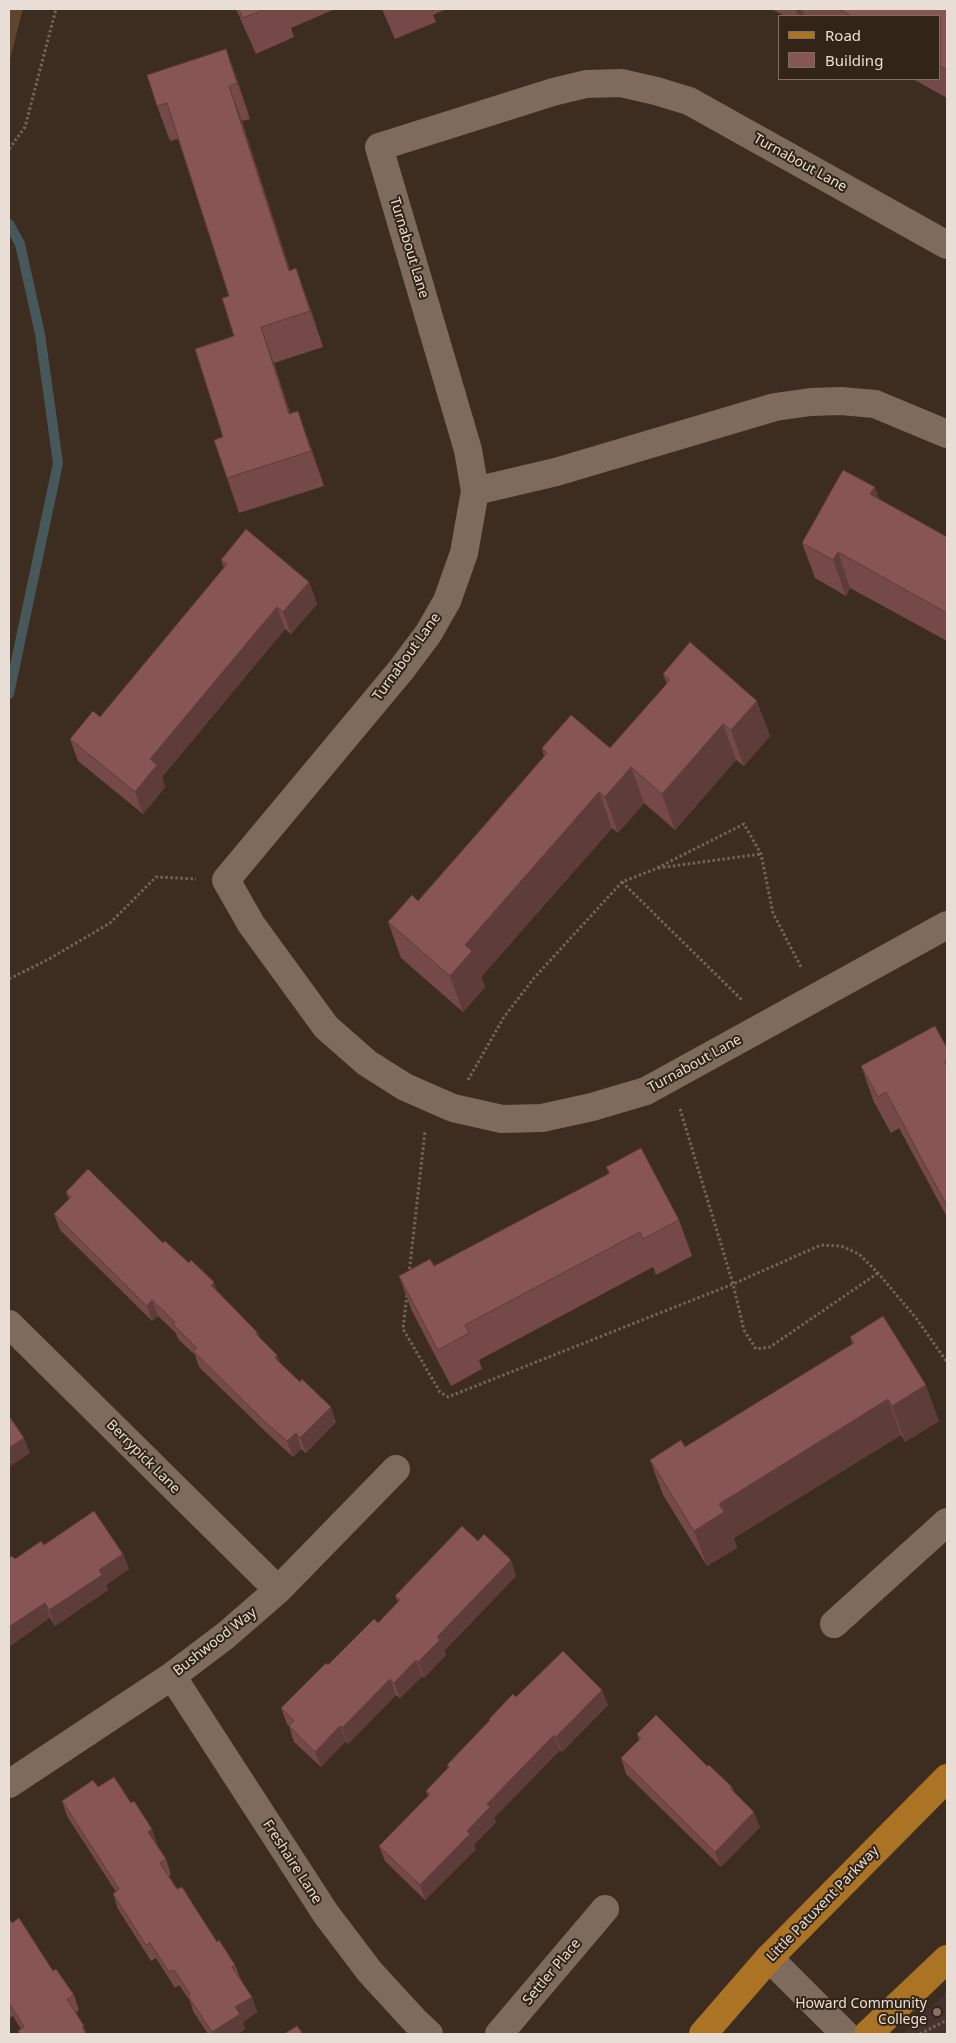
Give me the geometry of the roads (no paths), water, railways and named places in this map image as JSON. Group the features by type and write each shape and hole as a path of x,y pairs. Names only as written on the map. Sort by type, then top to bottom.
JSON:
{"main road":[{"name":"Little Patuxent Parkway","path":"703,2034 769,1958 947,1778"},
{"path":"868,2034 947,1959"}],"street":[{"name":"Turnabout Lane","path":"947,245 688,101 621,83 586,84 553,92 379,147 468,450 475,491 464,553 447,601 428,634 401,670 226,880 251,924 326,1027 367,1063 405,1087 441,1102 502,1119 542,1118 592,1107 646,1091 815,996 947,925"},
{"path":"475,491 556,472 775,407 811,402 841,401 875,404 947,434"},
{"name":"Berrypick Lane","path":"9,1324 278,1590"},
{"name":"Bushwood Way","path":"9,1784 172,1676 225,1636 278,1590 396,1469"},
{"path":"834,1624 947,1522"},
{"name":"Freshaire Lane","path":"172,1676 326,1914 370,1972 429,2034"},
{"name":"Settler Place","path":"499,2034 605,1909"},
{"path":"769,1958 845,2034"}],"waterway":[{"path":"9,224 20,244 40,334 58,463 9,694"}],"place":[{"name":"Howard Community College","path":"937,2012"}]}
